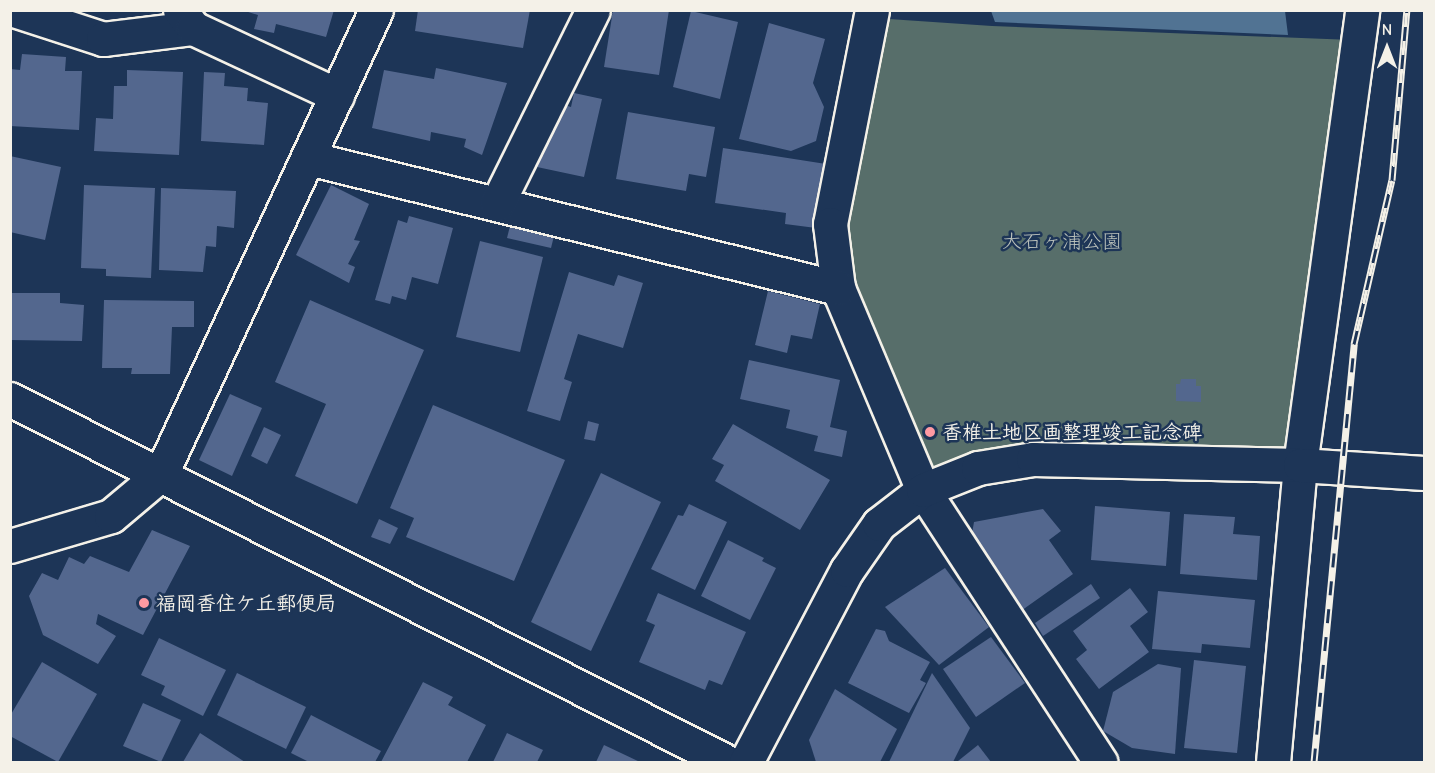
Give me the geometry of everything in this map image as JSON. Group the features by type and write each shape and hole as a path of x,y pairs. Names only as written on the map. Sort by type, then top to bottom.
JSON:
{"street":[{"path":"14,10 103,39 186,19 337,95"},
{"path":"10,546 111,516 161,474 376,10"},
{"path":"497,204 593,10"},
{"path":"872,10 831,224 838,288 923,490 1100,762"},
{"path":"1273,762 1300,465 1362,10"},
{"path":"308,158 838,288"},
{"path":"10,399 727,762"},
{"path":"746,762 847,570 879,524 923,490 978,468 1033,459 1300,465 1425,473"}],"green space":[{"name":"大石ヶ浦公園","path":"874,18 992,26 1352,40 1295,461 924,477 833,226"}],"water":[{"path":"991,11 1285,11 1288,35 995,22"}],"building":[{"path":"242,10 334,10 326,37 276,24 274,33 254,29 258,15"},
{"path":"418,10 530,10 523,48 415,31"},
{"path":"613,10 669,10 659,75 604,67"},
{"path":"691,11 738,22 720,99 673,87"},
{"path":"769,23 825,39 813,83 824,107 816,141 791,151 739,139"},
{"path":"22,54 66,57 65,71 82,71 79,130 10,126 10,69 20,70"},
{"path":"436,68 507,83 482,155 464,147 466,139 431,132 430,141 372,128 384,70 434,79"},
{"path":"127,70 183,72 179,155 94,151 96,118 113,119 114,86 127,86"},
{"path":"204,72 225,73 224,86 248,88 247,101 268,103 264,145 201,141"},
{"path":"574,93 602,99 584,177 537,167 545,128 553,131 561,104 571,107"},
{"path":"628,112 715,127 706,177 689,174 686,191 616,179"},
{"path":"723,148 826,164 816,228 785,224 786,213 715,203"},
{"path":"10,156 61,167 45,240 10,232"},
{"path":"84,185 155,188 151,278 106,276 106,269 81,268"},
{"path":"331,185 369,204 354,240 360,241 348,264 355,267 349,283 296,255"},
{"path":"161,188 236,191 234,228 217,226 216,247 206,246 203,272 159,270"},
{"path":"409,216 453,228 438,284 412,277 406,300 392,296 390,304 375,300 398,220 407,223"},
{"path":"510,226 554,236 551,248 507,238"},
{"path":"480,241 543,257 520,352 456,337"},
{"path":"569,272 614,286 618,275 643,283 623,348 578,334 564,379 572,382 560,421 527,411"},
{"path":"768,291 820,304 812,339 791,335 787,353 755,345"},
{"path":"10,293 60,293 60,303 84,305 82,341 10,340"},
{"path":"104,300 194,301 194,327 172,327 170,374 131,374 132,368 102,368"},
{"path":"310,300 424,350 357,504 295,476 326,404 275,382"},
{"path":"749,360 840,380 830,427 847,431 842,457 814,451 818,436 786,428 790,410 740,399"},
{"path":"1181,379 1196,379 1196,386 1201,386 1201,402 1176,401 1176,384 1180,384"},
{"path":"230,394 262,408 232,476 199,460"},
{"path":"433,405 565,460 514,581 406,537 414,518 390,508"},
{"path":"588,421 599,424 595,441 584,439"},
{"path":"733,424 830,480 800,530 715,481 724,465 712,459"},
{"path":"264,427 281,435 267,464 251,456"},
{"path":"601,473 661,502 591,651 531,622"},
{"path":"689,504 727,522 695,590 651,569 678,515 683,516"},
{"path":"1095,506 1170,512 1166,566 1091,560"},
{"path":"1043,509 1061,531 1049,540 1073,574 1018,613 970,545 974,522"},
{"path":"1184,514 1235,517 1233,534 1260,536 1257,580 1180,574"},
{"path":"379,519 398,528 390,544 371,537"},
{"path":"152,530 190,546 143,635 98,614 96,624 116,636 98,664 43,635 29,596 42,573 58,580 69,557 84,564 90,556 129,572"},
{"path":"728,540 764,558 762,561 776,568 750,620 701,596"},
{"path":"945,568 989,627 939,665 885,607"},
{"path":"1091,584 1100,598 1043,636 1035,623"},
{"path":"1130,588 1148,612 1130,626 1149,652 1099,689 1076,659 1087,650 1073,631"},
{"path":"1158,591 1255,600 1250,648 1202,644 1201,653 1152,649"},
{"path":"658,593 746,632 722,685 709,680 705,690 639,662 655,625 646,621"},
{"path":"876,629 885,631 889,641 930,662 920,680 926,683 909,713 848,683"},
{"path":"991,637 1025,683 976,717 943,669"},
{"path":"159,638 226,670 203,716 161,695 165,686 141,675"},
{"path":"1194,660 1246,666 1237,753 1184,748"},
{"path":"42,662 97,694 58,762 10,736 10,716"},
{"path":"1158,664 1181,668 1175,754 1132,748 1103,731 1113,692"},
{"path":"237,673 306,707 286,749 217,715"},
{"path":"932,673 970,728 953,762 889,762"},
{"path":"423,682 453,697 448,705 486,725 467,762 381,762"},
{"path":"835,689 897,729 880,762 816,762 809,740"},
{"path":"143,703 181,720 161,762 123,746"},
{"path":"311,715 381,751 375,762 309,762 291,753"},
{"path":"200,733 245,762 183,762"},
{"path":"507,733 543,750 537,762 493,762"},
{"path":"604,745 640,762 596,762"},
{"path":"978,745 991,762 958,761"}],"railway":[{"path":"1314,762 1354,344 1392,180 1407,10"}],"place":[{"name":"香椎土地区画整理竣工記念碑","path":"930,432"},
{"name":"福岡香住ケ丘郵便局","path":"144,603"}]}
